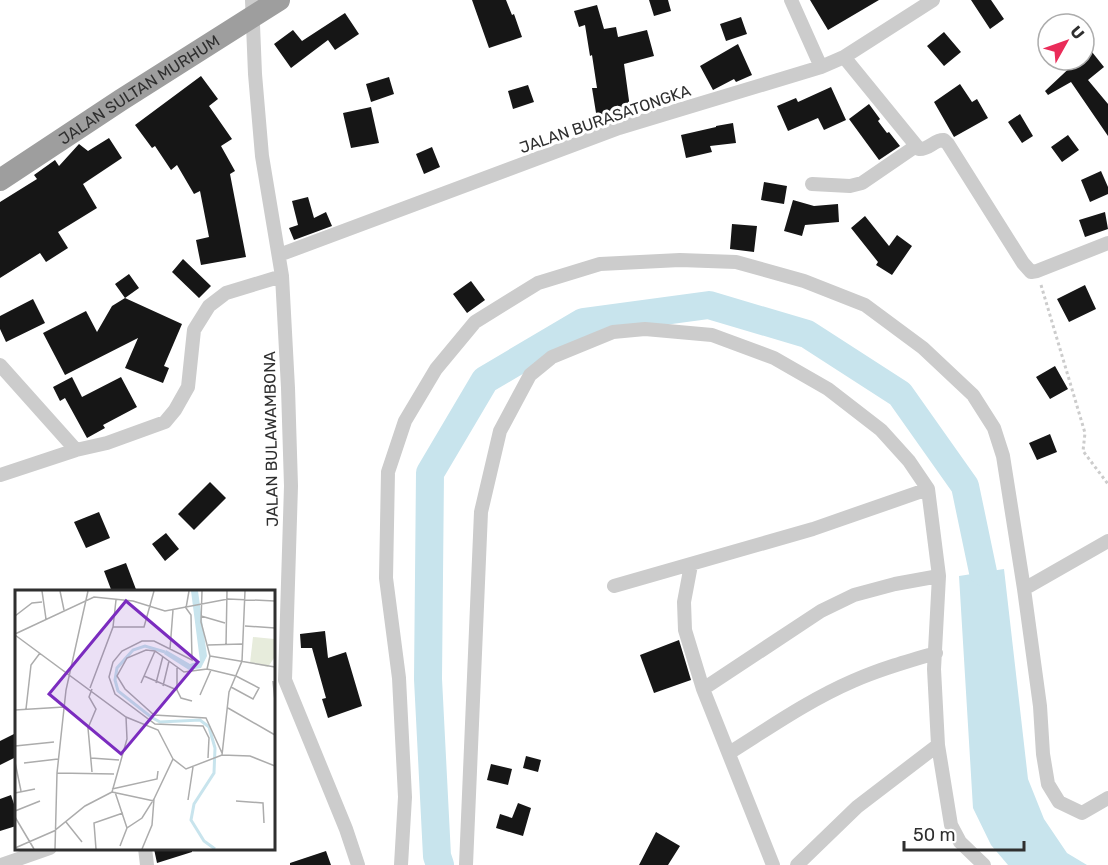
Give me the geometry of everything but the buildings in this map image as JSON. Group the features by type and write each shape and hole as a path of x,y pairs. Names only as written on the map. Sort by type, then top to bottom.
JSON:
{"highway":[{"name":"JALAN SULTAN MURHUM","path":"0,180 253,8 279,0"}],"street":[{"path":"791,0 821,67"},
{"name":"JALAN BURASATONGKA","path":"279,255 619,128 821,67 844,57 933,0"},
{"name":"JALAN BULAWAMBONA","path":"253,8 255,74 262,156 282,276 291,486 279,684 346,829 358,865"},
{"path":"844,57 919,149 924,150 940,140 948,144 1023,263 1031,272 1108,243"},
{"path":"812,184 850,186 862,183 916,146"},
{"path":"401,865 405,797 399,678 386,578 388,472 405,421 436,369 476,322 538,283 600,264 680,260 736,262 804,281 865,305 923,348 973,394 994,428 1003,456 1024,589 1048,784 1059,802 1082,813 1108,798"},
{"path":"0,475 76,450 107,443 165,422 188,387 189,357 194,330 209,306 226,293 282,276"},
{"path":"466,865 481,512 500,431 530,375 552,357 613,332 645,329 712,335 774,358 828,389 881,430 909,461 928,489 939,576 934,669 938,745 951,825 960,842 984,865"},
{"path":"0,366 76,450"},
{"path":"614,586 813,529 928,489"},
{"path":"1024,589 1108,542"},
{"path":"691,565 684,602 686,630 703,689 773,865"},
{"path":"703,689 821,611 854,595 939,576"},
{"path":"729,753 852,681 883,668 936,653"},
{"path":"797,865 858,807 938,745"},
{"path":"1,865 47,850"},
{"path":"145,850 147,865"}],"path":[{"path":"1038,271 1085,433 1083,451 1108,484"}],"water":[{"path":"1004,569 1028,779 1044,819 1067,853 1087,865 1008,865 991,845 973,808 959,576"}],"waterway":[{"path":"440,865 437,856 428,679 430,473 485,380 583,322 709,305 807,334 900,394 965,486 983,572"}]}
